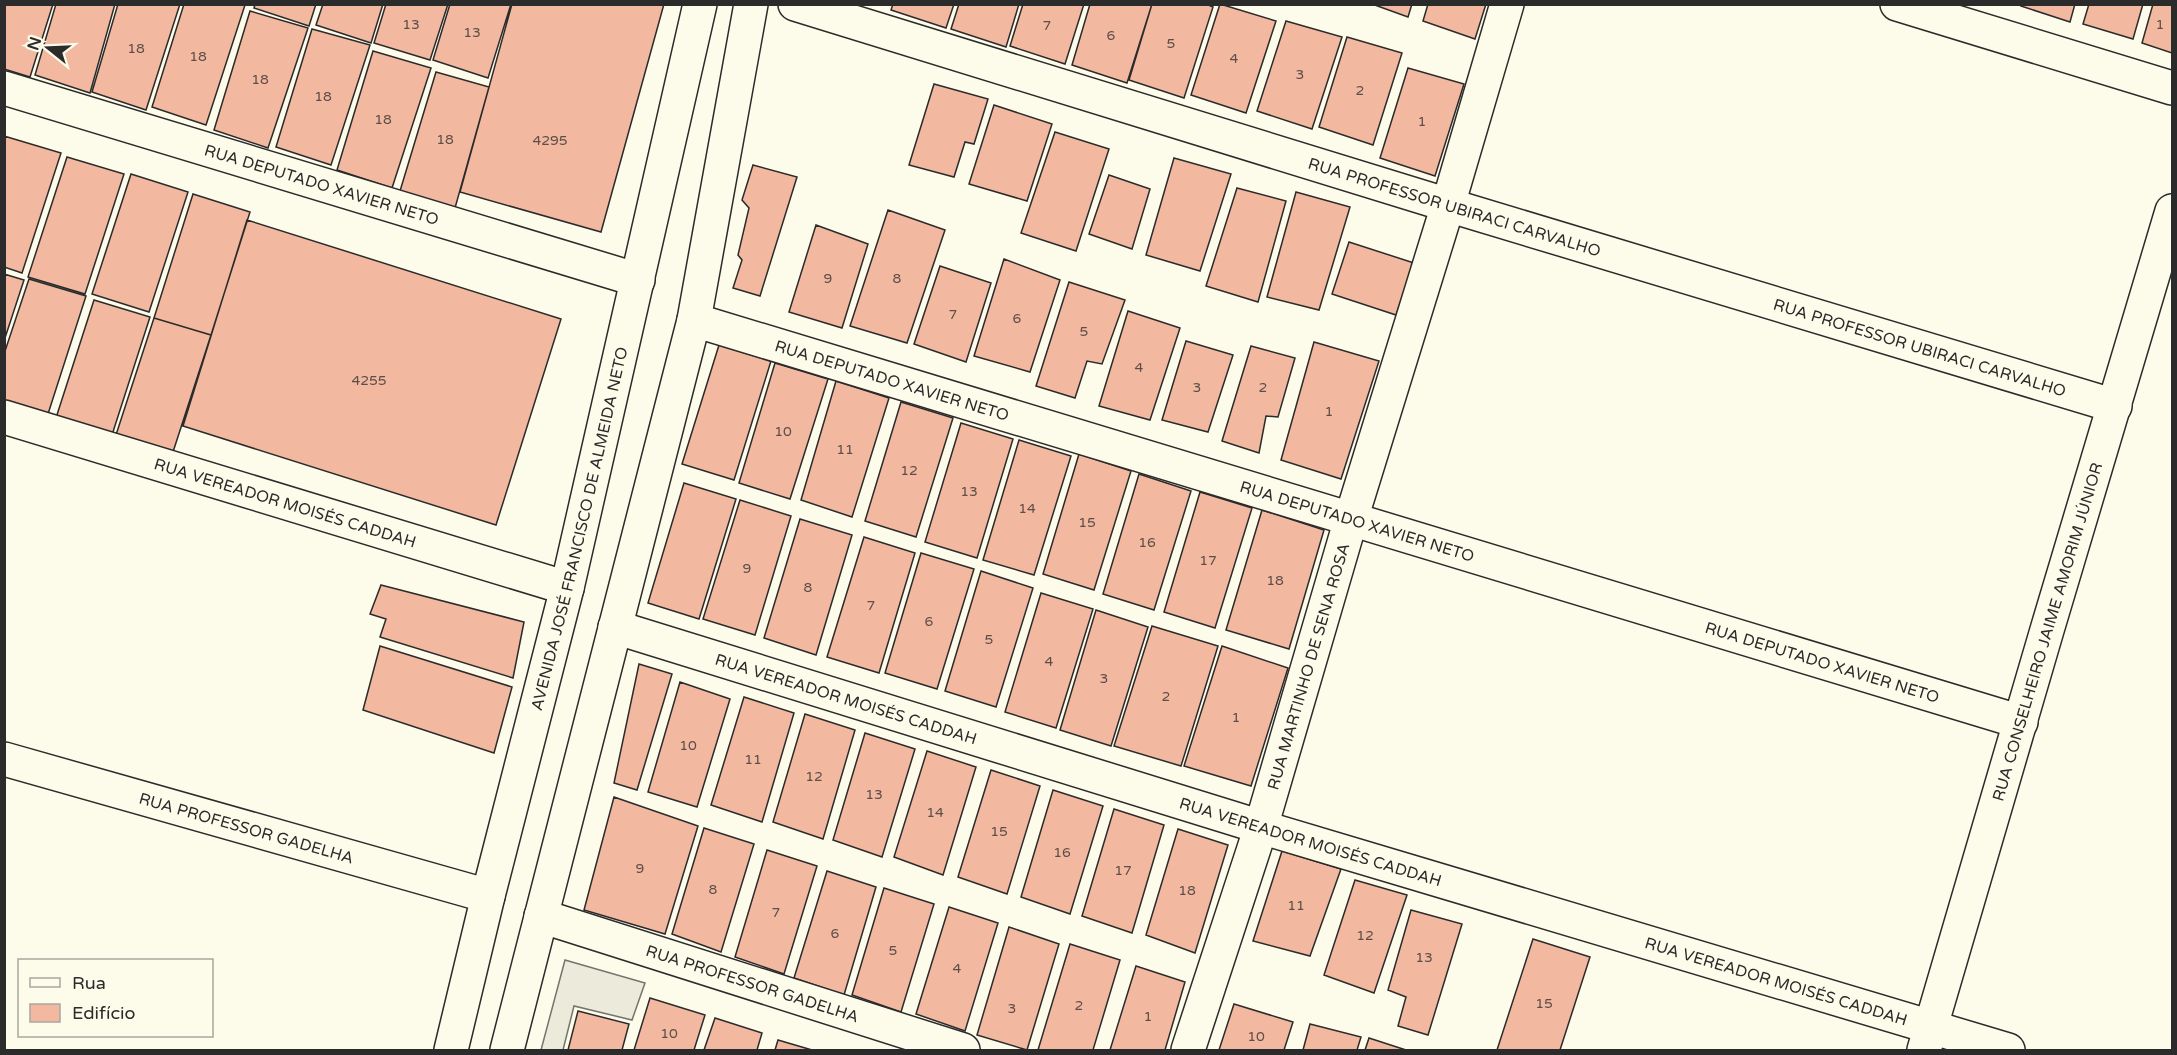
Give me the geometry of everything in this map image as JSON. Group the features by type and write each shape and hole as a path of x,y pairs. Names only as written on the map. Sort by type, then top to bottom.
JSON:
{"street":[{"name":"AVENIDA JOSÉ FRANCISCO DE ALMEIDA NETO","path":"451,1050 567,588 700,4"},
{"path":"507,1050 694,320 751,4"},
{"name":"RUA PROFESSOR UBIRACI CARVALHO","path":"795,4 1448,205 2115,406"},
{"name":"RUA MARTINHO DE SENA ROSA","path":"1188,1050 1261,827 1351,519 1448,205 1507,4"},
{"path":"1897,4 2172,88"},
{"name":"RUA DEPUTADO XAVIER NETO","path":"4,88 638,280"},
{"name":"RUA CONSELHEIRO JAIME AMORIM JÚNIOR","path":"1928,1039 2172,211"},
{"name":"RUA DEPUTADO XAVIER NETO","path":"694,320 2021,722"},
{"name":"RUA VEREADOR MOISÉS CADDAH","path":"4,417 567,588"},
{"name":"RUA VEREADOR MOISÉS CADDAH","path":"615,627 1261,827 1928,1039 2008,1050"},
{"name":"RUA PROFESSOR GADELHA","path":"4,759 488,896"},
{"name":"RUA PROFESSOR GADELHA","path":"541,916 963,1050"}],"shaded area":[{"path":"565,960 645,983 632,1020 574,1006 563,1050 541,1050"}],"building":[{"path":"4,4 53,4 30,77 4,69"},
{"path":"56,4 115,4 90,93 35,75"},
{"path":"118,4 180,4 146,110 92,92"},
{"path":"184,4 245,5 206,125 152,107"},
{"path":"255,4 316,4 309,26 254,8"},
{"path":"323,4 383,4 371,43 316,25"},
{"path":"386,4 448,4 430,60 374,43"},
{"path":"450,4 511,4 488,78 433,60"},
{"path":"512,4 664,4 601,232 460,192"},
{"path":"893,4 954,4 946,28 891,10"},
{"path":"959,4 1019,4 1006,47 951,29"},
{"path":"1023,4 1084,4 1065,64 1010,46"},
{"path":"1090,4 1152,4 1127,83 1072,65"},
{"path":"1152,4 1206,4 1213,7 1184,98 1129,80"},
{"path":"1220,4 1276,21 1246,113 1191,95"},
{"path":"1372,4 1412,4 1408,17"},
{"path":"1428,4 1486,4 1475,39 1423,21"},
{"path":"2022,4 2075,4 2070,22 2021,6"},
{"path":"2089,4 2143,4 2133,39 2083,24"},
{"path":"2153,4 2172,4 2172,53 2142,43"},
{"path":"250,11 308,28 268,148 214,130"},
{"path":"1286,21 1342,37 1312,129 1257,111"},
{"path":"312,29 370,45 331,165 276,147"},
{"path":"1347,37 1402,53 1373,145 1319,127"},
{"path":"373,51 431,68 392,188 337,170"},
{"path":"1408,68 1464,84 1435,176 1380,158"},
{"path":"436,72 489,87 455,208 400,191"},
{"path":"934,84 988,99 974,144 965,142 954,177 909,165"},
{"path":"994,105 1052,124 1027,201 969,184"},
{"path":"1055,132 1109,149 1076,251 1021,233"},
{"path":"4,136 61,153 22,273 4,267"},
{"path":"67,157 124,174 85,294 28,277"},
{"path":"1174,158 1231,174 1200,271 1146,255"},
{"path":"753,165 797,177 760,296 733,288 742,260 738,255 749,208 742,200"},
{"path":"131,174 188,192 149,312 92,294"},
{"path":"1109,175 1150,189 1132,249 1089,234"},
{"path":"1237,188 1286,201 1258,302 1206,286"},
{"path":"1296,192 1350,207 1319,310 1267,297"},
{"path":"193,194 250,212 211,335 154,318"},
{"path":"888,210 945,230 907,343 850,326"},
{"path":"247,220 561,319 496,525 183,426"},
{"path":"816,225 868,244 842,328 789,312"},
{"path":"1349,242 1414,263 1396,315 1332,294"},
{"path":"1004,259 1060,280 1030,372 974,356"},
{"path":"940,266 991,283 966,362 914,344"},
{"path":"4,274 24,280 4,341"},
{"path":"29,279 86,296 47,417 4,404 4,354"},
{"path":"1069,282 1125,300 1102,364 1087,361 1075,398 1036,386"},
{"path":"94,300 150,317 111,438 55,421"},
{"path":"1128,311 1180,328 1150,420 1099,406"},
{"path":"154,318 211,335 172,455 115,438"},
{"path":"1186,341 1233,355 1208,432 1162,420"},
{"path":"1314,342 1379,361 1341,479 1281,460"},
{"path":"719,345 771,361 734,480 682,464"},
{"path":"1251,346 1295,358 1278,417 1266,416 1259,453 1222,441"},
{"path":"775,363 828,379 790,499 739,483"},
{"path":"836,381 889,398 852,517 801,500"},
{"path":"901,402 953,418 916,537 865,521"},
{"path":"961,423 1013,439 977,558 925,542"},
{"path":"1019,440 1071,456 1034,575 983,560"},
{"path":"1079,454 1131,471 1094,590 1043,574"},
{"path":"1139,474 1191,491 1154,610 1103,594"},
{"path":"684,483 736,499 699,619 648,603"},
{"path":"1200,492 1252,508 1215,628 1164,612"},
{"path":"740,500 791,516 755,635 703,619"},
{"path":"1262,510 1324,530 1289,649 1226,630"},
{"path":"800,519 852,535 816,655 764,638"},
{"path":"864,537 915,553 879,673 827,657"},
{"path":"921,553 974,569 937,689 885,673"},
{"path":"981,571 1033,588 996,707 945,691"},
{"path":"381,585 524,622 513,678 380,637 386,619 370,614"},
{"path":"1041,593 1093,609 1056,728 1005,712"},
{"path":"1096,610 1148,627 1111,746 1060,730"},
{"path":"1152,626 1218,646 1181,766 1114,746"},
{"path":"380,646 512,687 494,753 363,710"},
{"path":"1222,646 1288,668 1251,786 1184,766"},
{"path":"639,664 672,674 637,790 614,783"},
{"path":"680,682 730,699 697,807 648,792"},
{"path":"744,697 794,713 762,822 711,805"},
{"path":"805,714 855,730 823,839 773,822"},
{"path":"865,733 915,749 882,857 833,840"},
{"path":"927,751 976,767 943,875 894,857"},
{"path":"991,770 1040,786 1007,894 958,877"},
{"path":"1053,790 1103,806 1070,914 1021,897"},
{"path":"614,797 698,826 665,934 584,910"},
{"path":"1114,809 1164,825 1132,933 1082,916"},
{"path":"704,828 754,844 721,952 672,934"},
{"path":"1178,829 1228,845 1195,953 1146,935"},
{"path":"767,850 817,866 784,974 735,957"},
{"path":"1282,851 1341,869 1310,956 1253,941"},
{"path":"827,871 876,887 844,995 794,978"},
{"path":"1355,880 1407,895 1374,993 1324,975"},
{"path":"884,888 934,904 901,1012 852,995"},
{"path":"949,907 998,923 965,1031 916,1014"},
{"path":"1411,910 1462,924 1428,1035 1398,1026 1406,997 1388,990"},
{"path":"1009,927 1059,944 1027,1050 977,1035"},
{"path":"1533,939 1590,957 1560,1050 1497,1050"},
{"path":"1070,944 1120,960 1093,1050 1038,1050"},
{"path":"1136,966 1185,982 1165,1050 1110,1050"},
{"path":"650,998 705,1015 694,1050 634,1050"},
{"path":"1234,1004 1293,1022 1284,1050 1219,1050"},
{"path":"578,1011 629,1024 622,1050 568,1050"},
{"path":"715,1018 762,1033 757,1050 704,1050"},
{"path":"1310,1024 1361,1037 1357,1050 1303,1050"},
{"path":"1369,1038 1406,1050 1365,1050"},
{"path":"778,1040 812,1050 775,1050"}]}
